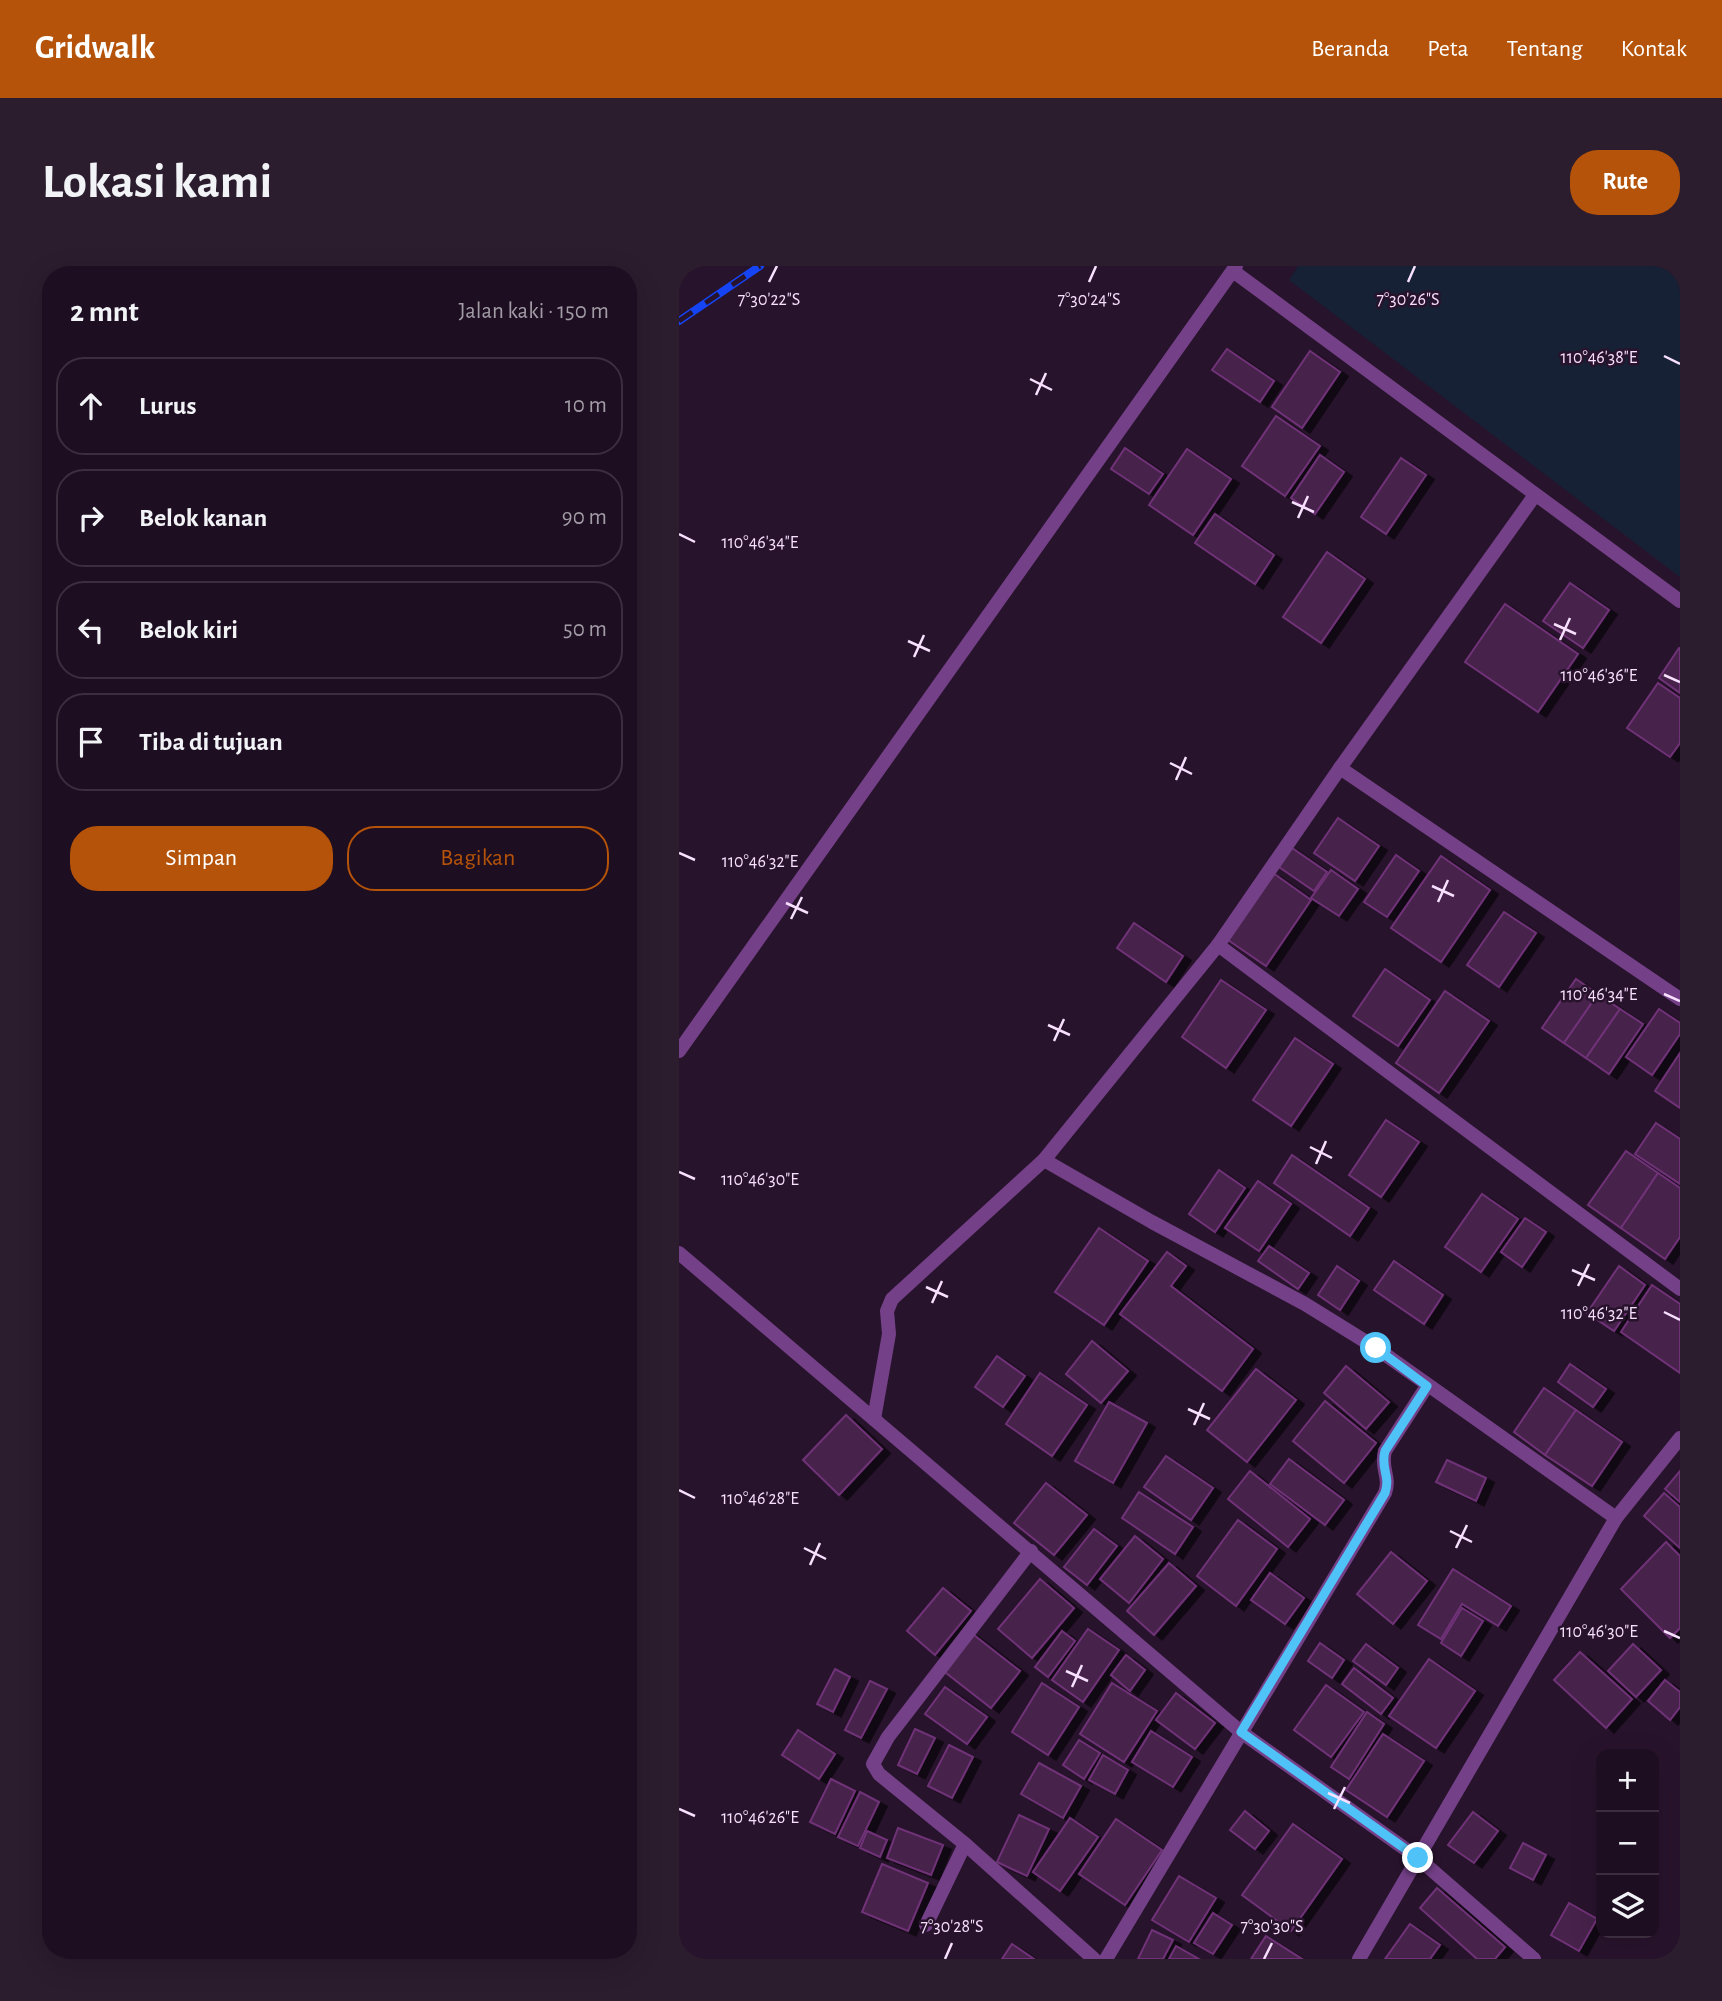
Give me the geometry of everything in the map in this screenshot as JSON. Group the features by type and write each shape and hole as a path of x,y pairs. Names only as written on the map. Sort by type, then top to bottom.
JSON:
{"street":[{"path":"679,1051 1235,269 1680,601"},
{"path":"874,1419 890,1334 887,1311 892,1299 1044,1160 1218,945 1340,768 1535,495"},
{"path":"1340,768 1680,999"},
{"path":"1218,945 1680,1289"},
{"path":"1044,1160 1152,1222 1305,1304 1376,1348 1616,1518"},
{"path":"679,1253 1241,1732 1418,1858 1534,1959"},
{"path":"1107,1959 1385,1493 1389,1482 1382,1461 1385,1451 1427,1386"},
{"path":"1359,1959 1616,1518 1680,1438"},
{"path":"1031,1551 905,1714 873,1764 879,1774 965,1844 1094,1959"},
{"path":"926,1925 965,1844"}],"shaded area":[{"path":"1298,266 1680,266 1680,577 1289,280"}],"building":[{"path":"1227,349 1274,381 1260,402 1212,370"},
{"path":"1310,351 1340,372 1302,428 1272,407"},
{"path":"1276,416 1320,446 1285,496 1242,466"},
{"path":"1125,448 1163,474 1149,494 1111,469"},
{"path":"1187,449 1231,479 1193,535 1149,505"},
{"path":"1320,455 1344,472 1315,514 1291,498"},
{"path":"1401,458 1426,475 1386,534 1361,517"},
{"path":"1215,514 1274,555 1255,584 1195,543"},
{"path":"1327,552 1365,579 1321,643 1283,617"},
{"path":"1570,583 1609,610 1583,648 1543,621"},
{"path":"1505,604 1578,654 1538,712 1465,662"},
{"path":"1680,649 1680,693 1659,678"},
{"path":"1658,683 1680,698 1680,743 1670,757 1627,728"},
{"path":"1338,818 1379,846 1355,881 1314,853"},
{"path":"1289,846 1327,872 1314,891 1276,865"},
{"path":"1396,855 1419,871 1387,917 1364,902"},
{"path":"1441,856 1490,890 1441,962 1391,928"},
{"path":"1331,870 1358,889 1339,916 1311,898"},
{"path":"1273,873 1311,900 1266,966 1228,940"},
{"path":"1504,912 1536,933 1499,987 1467,965"},
{"path":"1134,923 1183,956 1166,982 1117,948"},
{"path":"1385,969 1430,1000 1398,1046 1353,1016"},
{"path":"1576,979 1598,994 1564,1043 1542,1028"},
{"path":"1221,980 1266,1010 1226,1068 1182,1037"},
{"path":"1445,991 1489,1021 1439,1093 1396,1063"},
{"path":"1598,994 1620,1009 1586,1058 1564,1043"},
{"path":"1620,1009 1643,1024 1609,1074 1586,1058"},
{"path":"1659,1009 1680,1023 1680,1034 1652,1075 1626,1057"},
{"path":"1295,1038 1333,1064 1291,1126 1253,1100"},
{"path":"1680,1053 1680,1108 1655,1091"},
{"path":"1386,1120 1419,1142 1381,1197 1349,1175"},
{"path":"1656,1123 1680,1139 1680,1184 1635,1154"},
{"path":"1626,1151 1658,1173 1621,1228 1588,1205"},
{"path":"1292,1155 1369,1208 1350,1236 1274,1183"},
{"path":"1219,1170 1245,1188 1215,1232 1189,1214"},
{"path":"1658,1173 1680,1188 1680,1237 1665,1259 1621,1228"},
{"path":"1258,1181 1291,1204 1259,1251 1225,1228"},
{"path":"1482,1194 1518,1219 1481,1272 1445,1247"},
{"path":"1525,1218 1546,1232 1522,1267 1501,1252"},
{"path":"1099,1228 1148,1261 1104,1325 1055,1292"},
{"path":"1269,1246 1309,1273 1298,1289 1258,1261"},
{"path":"1167,1252 1186,1266 1171,1286 1253,1349 1222,1391 1120,1314"},
{"path":"1394,1261 1443,1295 1424,1324 1374,1290"},
{"path":"1337,1266 1359,1281 1340,1310 1318,1295"},
{"path":"1619,1266 1645,1285 1614,1331 1587,1313"},
{"path":"1652,1285 1680,1304 1680,1373 1621,1332"},
{"path":"1092,1341 1128,1371 1101,1403 1066,1374"},
{"path":"997,1356 1025,1376 1003,1407 975,1387"},
{"path":"1570,1364 1606,1389 1593,1407 1558,1382"},
{"path":"1346,1366 1389,1402 1366,1429 1324,1393"},
{"path":"1256,1369 1296,1400 1247,1462 1207,1430"},
{"path":"1040,1373 1087,1405 1052,1456 1006,1424"},
{"path":"1544,1388 1576,1410 1545,1455 1514,1432"},
{"path":"1325,1401 1376,1443 1344,1483 1293,1441"},
{"path":"1109,1402 1147,1423 1113,1483 1075,1461"},
{"path":"1576,1410 1622,1442 1592,1486 1545,1455"},
{"path":"846,1415 882,1449 839,1495 803,1460"},
{"path":"1166,1456 1213,1488 1191,1520 1144,1487"},
{"path":"1289,1459 1344,1500 1325,1525 1270,1484"},
{"path":"1447,1460 1486,1478 1476,1501 1436,1482"},
{"path":"1250,1471 1310,1519 1288,1547 1228,1499"},
{"path":"1680,1471 1680,1502 1665,1489"},
{"path":"1046,1483 1087,1515 1054,1555 1014,1523"},
{"path":"1139,1492 1193,1527 1175,1554 1122,1518"},
{"path":"1664,1493 1680,1507 1680,1548 1644,1516"},
{"path":"1238,1520 1277,1549 1236,1606 1197,1576"},
{"path":"1094,1529 1117,1546 1087,1585 1064,1567"},
{"path":"1135,1536 1163,1559 1129,1603 1100,1579"},
{"path":"1666,1542 1680,1556 1680,1628 1670,1638 1621,1589"},
{"path":"1391,1552 1427,1581 1393,1624 1357,1594"},
{"path":"1169,1563 1196,1586 1154,1635 1127,1611"},
{"path":"1453,1569 1511,1606 1498,1626 1462,1604 1441,1639 1418,1625"},
{"path":"1270,1573 1304,1598 1285,1624 1251,1600"},
{"path":"1040,1579 1074,1608 1032,1658 998,1629"},
{"path":"943,1588 971,1611 935,1655 907,1631"},
{"path":"1462,1608 1483,1621 1461,1656 1441,1643"},
{"path":"1088,1629 1119,1650 1083,1702 1052,1680"},
{"path":"1062,1631 1075,1641 1048,1677 1035,1667"},
{"path":"970,1632 1020,1671 991,1708 941,1669"},
{"path":"1320,1643 1344,1660 1332,1678 1308,1661"},
{"path":"1366,1644 1398,1668 1386,1685 1353,1661"},
{"path":"1633,1644 1661,1670 1636,1697 1608,1671"},
{"path":"1580,1652 1632,1699 1606,1728 1554,1680"},
{"path":"1126,1655 1145,1670 1130,1691 1111,1675"},
{"path":"1429,1659 1475,1691 1436,1748 1389,1716"},
{"path":"1354,1668 1393,1698 1381,1714 1342,1684"},
{"path":"835,1669 850,1677 833,1712 817,1704"},
{"path":"1665,1680 1680,1692 1680,1707 1670,1720 1648,1701"},
{"path":"870,1681 887,1689 861,1738 845,1730"},
{"path":"1042,1683 1079,1707 1048,1755 1012,1732"},
{"path":"1112,1683 1157,1711 1124,1762 1080,1734"},
{"path":"1326,1685 1364,1712 1331,1757 1294,1730"},
{"path":"945,1687 987,1717 967,1744 925,1714"},
{"path":"1176,1693 1215,1723 1195,1749 1156,1720"},
{"path":"1367,1712 1384,1724 1349,1779 1331,1767"},
{"path":"915,1729 935,1738 917,1774 898,1765"},
{"path":"798,1730 835,1754 819,1779 782,1755"},
{"path":"1151,1731 1192,1757 1173,1787 1132,1762"},
{"path":"1383,1734 1424,1761 1387,1817 1346,1790"},
{"path":"1079,1740 1100,1753 1084,1779 1063,1765"},
{"path":"949,1745 973,1757 952,1798 928,1786"},
{"path":"1103,1755 1128,1770 1115,1794 1089,1780"},
{"path":"1039,1763 1081,1786 1063,1818 1021,1794"},
{"path":"831,1779 855,1791 835,1834 810,1822"},
{"path":"860,1792 879,1802 858,1846 838,1837"},
{"path":"1245,1811 1269,1831 1255,1849 1230,1830"},
{"path":"1473,1812 1498,1831 1474,1863 1448,1845"},
{"path":"1019,1815 1049,1829 1027,1876 997,1862"},
{"path":"1070,1818 1098,1837 1060,1891 1033,1872"},
{"path":"1116,1819 1162,1850 1125,1905 1079,1874"},
{"path":"1293,1824 1342,1859 1291,1931 1242,1895"},
{"path":"898,1828 943,1845 931,1875 887,1858"},
{"path":"867,1831 887,1840 880,1857 860,1848"},
{"path":"1523,1843 1546,1855 1533,1880 1510,1868"},
{"path":"882,1864 928,1883 908,1931 862,1912"},
{"path":"1179,1876 1216,1898 1189,1942 1152,1920"},
{"path":"1437,1888 1505,1947 1495,1959 1477,1959 1420,1908"},
{"path":"1569,1903 1596,1918 1579,1951 1551,1935"},
{"path":"1213,1913 1232,1925 1213,1954 1194,1943"},
{"path":"1410,1924 1440,1945 1430,1959 1385,1959"},
{"path":"1152,1930 1173,1940 1163,1959 1138,1959"},
{"path":"1266,1936 1302,1959 1251,1959"},
{"path":"1012,1944 1034,1959 1002,1959"},
{"path":"1176,1946 1199,1959 1169,1959"}],"railway":[{"path":"679,321 760,266"}],"route":[{"path":"1376,1348 1427,1386 1385,1451 1382,1461 1389,1482 1385,1493 1241,1732 1418,1858"}]}
